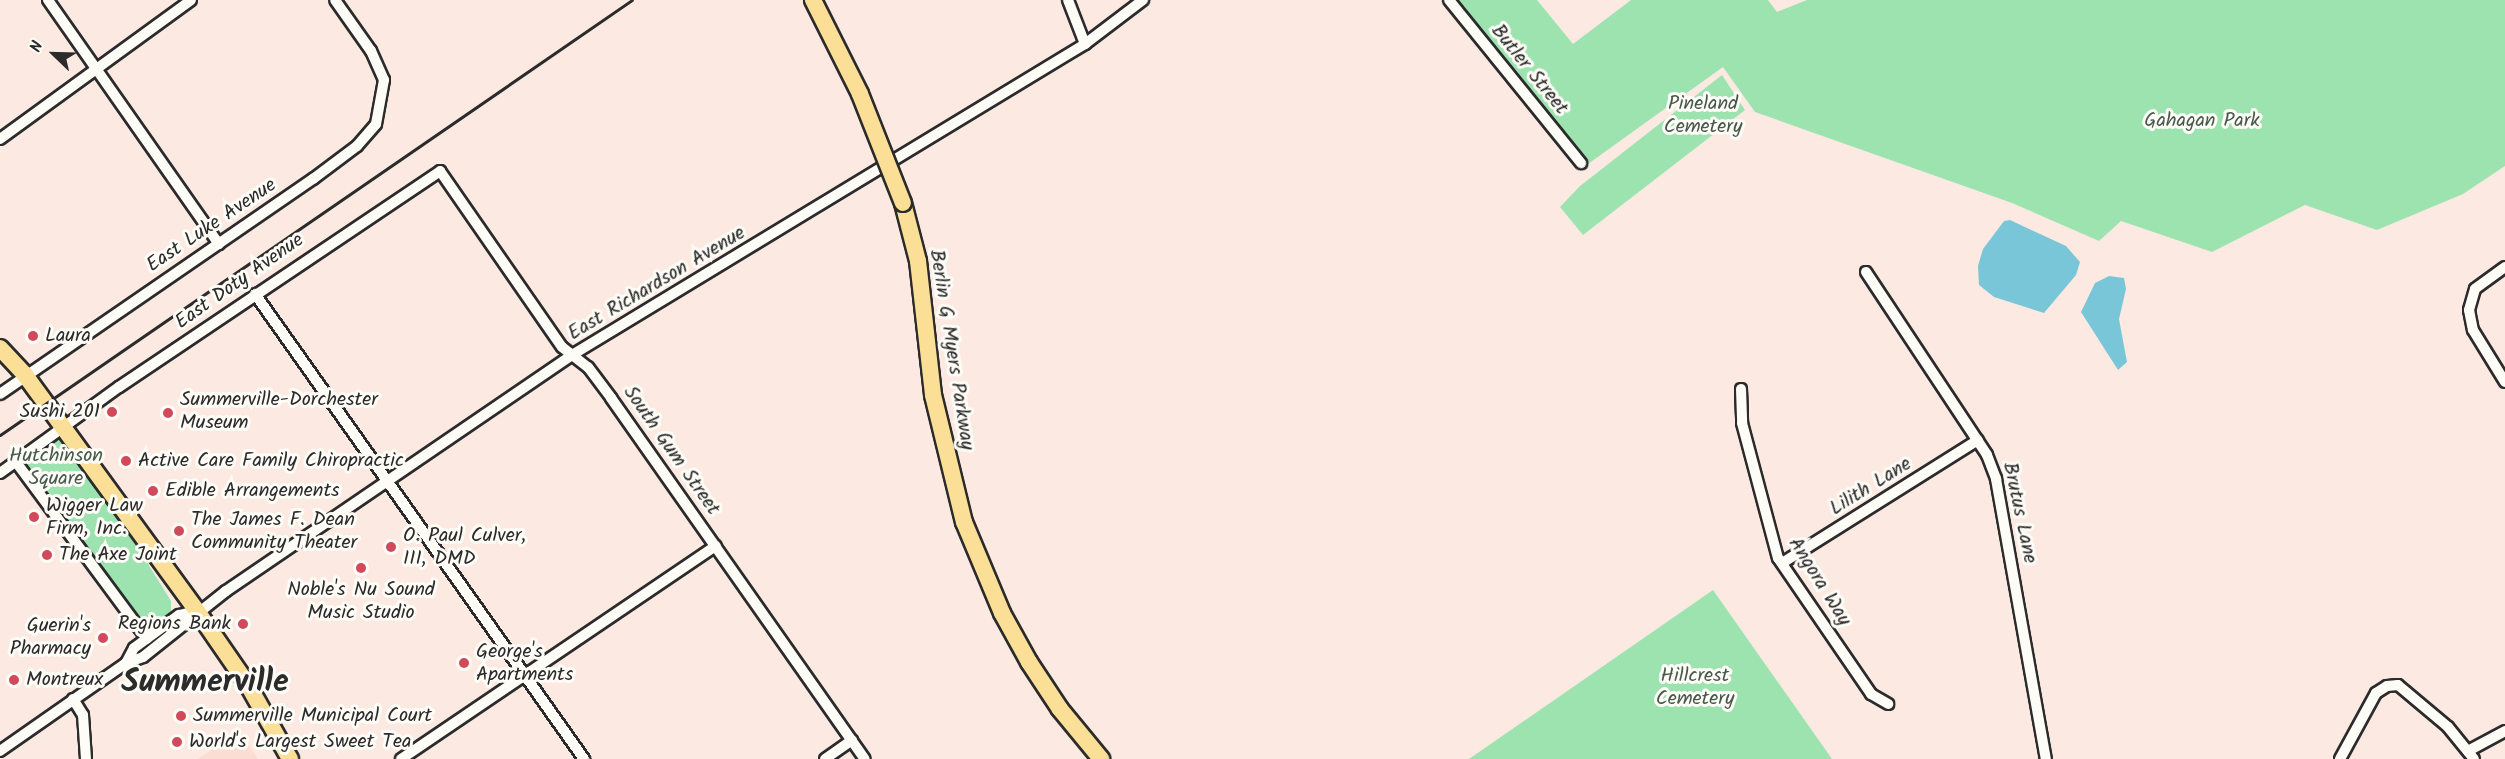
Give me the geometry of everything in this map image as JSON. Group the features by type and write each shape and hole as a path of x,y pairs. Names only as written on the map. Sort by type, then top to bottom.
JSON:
{"main road":[{"name":"Berlin G Myers Parkway","path":"813,0 860,94 903,203 918,261 933,395 964,522 1002,613 1029,662 1060,709 1101,759"},
{"path":"0,348 25,375 197,612 248,686 290,759"}],"street":[{"path":"48,0 219,244"},
{"path":"0,139 97,71 192,0"},
{"name":"East Luke Avenue","path":"0,394 357,146 376,124 384,80 371,51 335,0"},
{"path":"1068,0 1085,44"},
{"name":"East Richardson Avenue","path":"197,612 572,355 1085,44 1143,0"},
{"name":"Butler Street","path":"1449,0 1581,163"},
{"name":"South Gum Street","path":"440,171 562,347 588,367 611,398 865,759"},
{"name":"East Doty Avenue","path":"0,473 255,294 440,171"},
{"path":"2505,267 2475,289 2469,310 2473,330 2505,382"},
{"name":"Brutus Lane","path":"1866,272 1978,440 1996,479 2046,759"},
{"path":"255,294 584,759"},
{"name":"Angora Way","path":"1741,389 1742,423 1766,520 1782,562 1871,694 1888,704"},
{"name":"Lilith Lane","path":"1782,562 1978,440"},
{"path":"16,462 147,639"},
{"path":"401,759 716,546"},
{"path":"126,663 134,648 179,615 197,612"},
{"path":"0,751 126,663 160,645 187,626 197,612"},
{"path":"2340,759 2376,693 2387,686 2398,685 2448,727 2471,755 2505,731"},
{"path":"73,699 83,715 86,759"},
{"path":"825,759 852,740"}],"shaded area":[{"path":"240,731 258,759 198,759"}],"green space":[{"name":"Gahagan Park","path":"1454,0 1537,0 1573,44 1631,0 1768,0 1777,12 1807,0 2505,0 2505,166 2463,194 2377,230 2305,205 2212,252 2121,221 2099,241 2012,203 1755,112 1723,67 1581,169"},
{"name":"Pineland Cemetery","path":"1722,75 1745,110 1583,235 1560,207 1580,186"},
{"name":"Hutchinson Square","path":"63,427 171,601 171,614 152,629 145,627 16,462"},
{"name":"Hillcrest Cemetery","path":"1713,590 1832,759 1469,759"}],"water":[{"path":"2010,220 2066,246 2080,262 2076,275 2044,313 1994,297 1979,285 1978,266 1983,249 2004,221"},
{"path":"2109,276 2124,278 2126,289 2119,319 2127,362 2118,370 2081,312 2095,283"}],"railway":[{"path":"0,435 632,0"}],"place":[{"name":"Laura","path":"33,336"},
{"name":"Sushi 201","path":"112,412"},
{"name":"Summerville-Dorchester Museum","path":"168,413"},
{"name":"Active Care Family Chiropractic","path":"126,461"},
{"name":"Edible Arrangements","path":"153,491"},
{"name":"Wigger Law Firm, Inc.","path":"34,517"},
{"name":"The James F. Dean Community Theater","path":"179,531"},
{"name":"O. Paul Culver, III, DMD","path":"391,547"},
{"name":"The Axe Joint","path":"47,555"},
{"name":"Noble's Nu Sound Music Studio","path":"361,568"},
{"name":"Regions Bank","path":"243,624"},
{"name":"Guerin's Pharmacy","path":"103,638"},
{"name":"George's Apartments","path":"464,663"},
{"name":"Montreux","path":"14,680"},
{"name":"Summerville Municipal Court","path":"181,716"},
{"name":"World's Largest Sweet Tea","path":"177,742"}],"district":[{"name":"Summerville","path":"205,683"}]}
